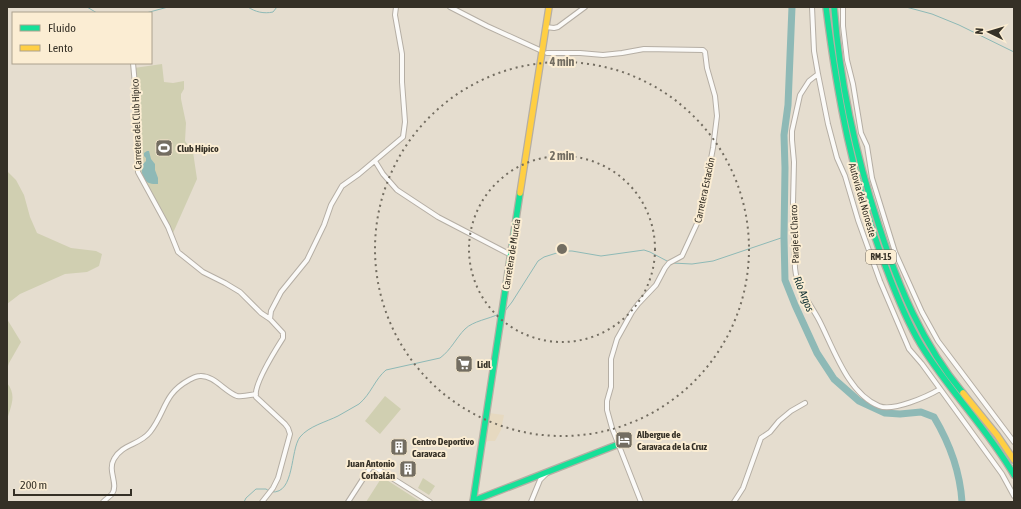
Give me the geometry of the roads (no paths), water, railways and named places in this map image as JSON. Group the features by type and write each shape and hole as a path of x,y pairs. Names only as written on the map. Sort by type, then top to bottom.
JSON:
{"main road":[{"name":"Carretera de Murcia","path":"473,502 500,323 545,52 548,7"},
{"name":"Autovía del Noroeste","path":"826,7 838,93 848,149 861,195 884,264 901,306 922,345 999,449 1014,475"},
{"name":"Autovía del Noroeste","path":"834,7 844,92 857,156 887,253 906,300 932,348 964,395 984,418 1014,460"},
{"path":"473,502 618,444"}],"street":[{"path":"270,319 271,311 281,292 307,260 324,225 331,205 340,189 344,184 359,174 403,137 405,127 402,82 402,50 396,22 396,7"},
{"path":"450,7 487,26 545,52"},
{"path":"546,27 558,27 585,7"},
{"path":"812,7 814,51 832,142 845,176 872,260 909,349 922,364 1002,474 1014,496"},
{"path":"843,7 845,46 861,133 868,150 872,178 895,252 922,312 938,341 1014,442"},
{"name":"Carretera Estación","path":"545,52 603,55 644,49 703,50 705,52 707,68 715,96 717,116 713,148 699,222 682,256 669,263 656,285 632,312 617,339 612,354 611,387 607,401 607,410 618,444 641,502"},
{"name":"Carretera del Club Hípico","path":"133,64 138,118 138,172 168,227 178,252 203,272 225,282 240,292 282,331 283,335 278,347 256,387 256,394"},
{"name":"Paraje el Charco","path":"818,74 809,81 800,95 792,140 794,162 793,203 796,277 842,367 860,393 872,402 884,407 896,406 924,397 940,389"},
{"path":"375,160 383,174 397,190 438,217 511,255"},
{"path":"103,502 113,490 114,486 111,467 115,456 125,447 147,436 156,424 168,399 180,386 195,377 205,376 239,396 256,394 259,399 286,424 288,428 290,434 278,478 273,488 262,502"},
{"path":"734,502 743,488 761,438 770,432 779,421 791,411 805,403"},
{"path":"348,502 373,466 430,502"},
{"path":"532,502 542,478 551,470"},
{"path":"525,481 535,482 535,493"}],"water":[{"path":"149,151 151,159 155,164 158,184 149,183 143,177 142,165 146,161 144,153"}],"waterway":[{"path":"87,7 95,12"},
{"path":"150,12 168,7"},
{"path":"248,7 263,13 273,12 277,7"},
{"name":"Río Argos","path":"792,7 788,105 784,135 785,280 817,353 834,379 859,401 885,413 900,414 921,412 934,417 945,437 953,458 959,479 962,502"},
{"path":"906,7 932,14 959,25 1014,52"},
{"path":"672,263 692,264 713,261 784,237"},
{"path":"505,311 538,261 544,257 563,251 601,256 644,250 667,261"},
{"path":"272,492 279,491 285,486 291,470 297,443 304,433 359,404 367,396 386,370 440,358 468,326 499,314"},
{"path":"244,502 246,498 256,489 266,489 269,491"}],"place":[{"name":"Club Hípico","path":"164,148"},
{"name":"Lidl","path":"464,364"},
{"name":"Albergue de Caravaca de la Cruz","path":"624,440"},
{"name":"Centro Deportivo Caravaca","path":"399,447"},
{"name":"Juan Antonio Corbalán","path":"408,469"}]}
